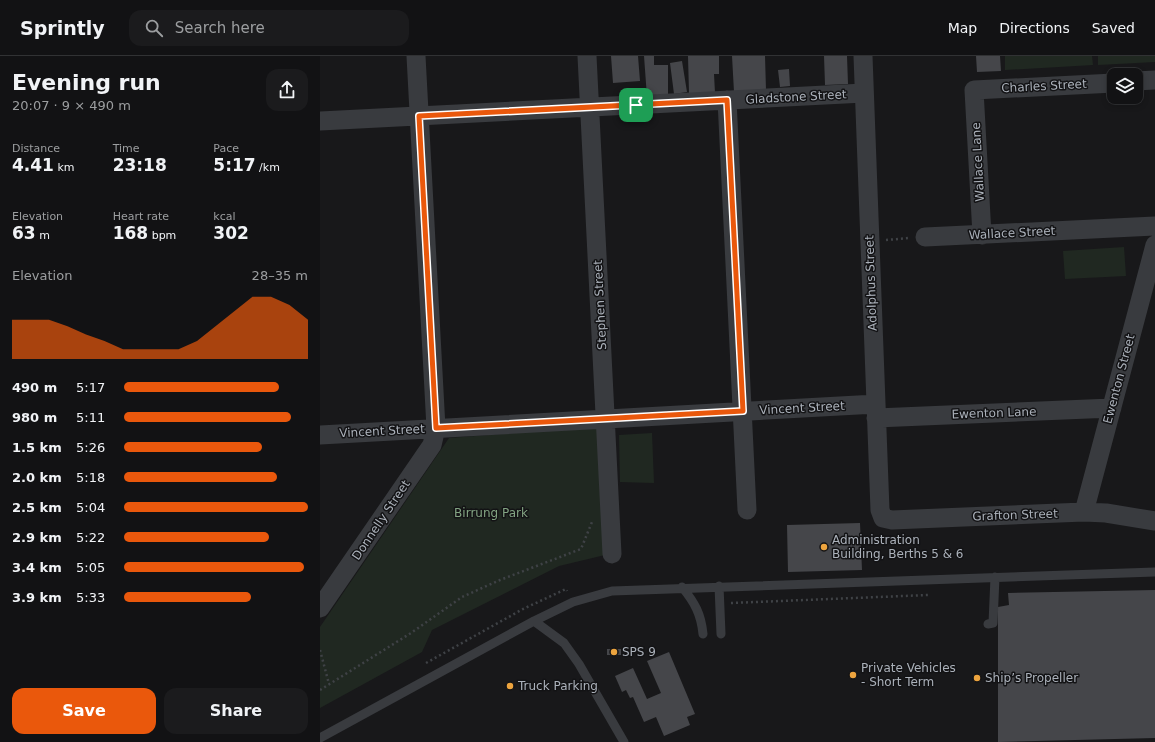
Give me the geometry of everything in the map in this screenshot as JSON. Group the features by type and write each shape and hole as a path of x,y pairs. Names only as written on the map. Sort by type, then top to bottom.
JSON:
{"street":[{"name":"Donnelly Street","path":"320,608 432,445 436,428 416,56"},
{"name":"Stephen Street","path":"587,56 612,554"},
{"name":"Adolphus Street","path":"863,56 880,510"},
{"path":"1143,81 1155,80"},
{"name":"Charles Street","path":"974,90 1107,82"},
{"name":"Wallace Lane","path":"974,90 982,235"},
{"name":"Gladstone Street","path":"320,121 864,93"},
{"path":"727,100 747,510"},
{"name":"Wallace Street","path":"925,238 1155,226"},
{"name":"Ewenton Street","path":"1084,512 1155,245"},
{"name":"Ewenton Lane","path":"876,411 1112,408"},
{"name":"Vincent Street","path":"320,435 743,411 876,411"},
{"name":"Grafton Street","path":"880,510 883,518 892,520 1084,512 1106,513 1155,521"}],"lane":[{"path":"320,738 534,621 573,602 612,590 1155,572"},
{"path":"988,624 993,623 995,577"},
{"path":"719,586 721,634"},
{"path":"682,587 696,607 702,621 703,634"},
{"path":"534,621 564,644 579,664 624,742"}],"path":[{"path":"870,241 925,238"},
{"path":"320,690 411,633 462,597 500,580 581,549 592,520"},
{"path":"421,666 523,609 566,589 573,602"},
{"path":"720,604 932,594"},
{"path":"320,650 329,684"}],"green space":[{"path":"1005,56 1092,56 1093,65 1005,70"},
{"path":"1098,56 1155,56 1155,62 1098,65"},
{"path":"1124,247 1126,276 1065,279 1063,251"},
{"name":"Birrung Park","path":"597,427 605,555 559,566 432,630 422,652 320,708 320,627 449,438"},
{"path":"652,433 654,483 620,482 619,435"}],"building":[{"path":"611,56 638,56 640,81 613,83"},
{"path":"644,56 654,56 654,65 668,65 668,94 647,97"},
{"path":"688,56 719,56 719,74 714,74 715,93 689,93"},
{"path":"732,56 765,56 766,90 734,92"},
{"path":"824,56 847,56 848,84 825,85"},
{"path":"976,56 1000,56 1001,71 977,72"},
{"path":"682,61 687,92 674,94 670,63"},
{"path":"789,69 790,86 780,87 778,70"},
{"name":"Administration Building, Berths 5 & 6","path":"860,523 862,570 788,572 787,525"},
{"path":"1155,590 1155,738 998,742 998,607 1009,605 1008,593"},
{"name":"SPS 9","path":"607,649 621,649 621,655 607,655"},
{"path":"669,652 695,714 687,717 690,725 664,736 656,717 644,722 633,697 630,698 626,690 622,692 615,676 633,668 647,699 661,693 647,661"}],"place":[{"name":"Administration Building, Berths 5 & 6","path":"824,547"},
{"name":"SPS 9","path":"614,652"},
{"name":"Private Vehicles - Short Term","path":"853,675"},
{"name":"Ship’s Propeller","path":"977,678"},
{"name":"Truck Parking","path":"510,686"}],"route":[{"path":"727,100 743,411 436,428 419,116 636,105 727,100"}]}
